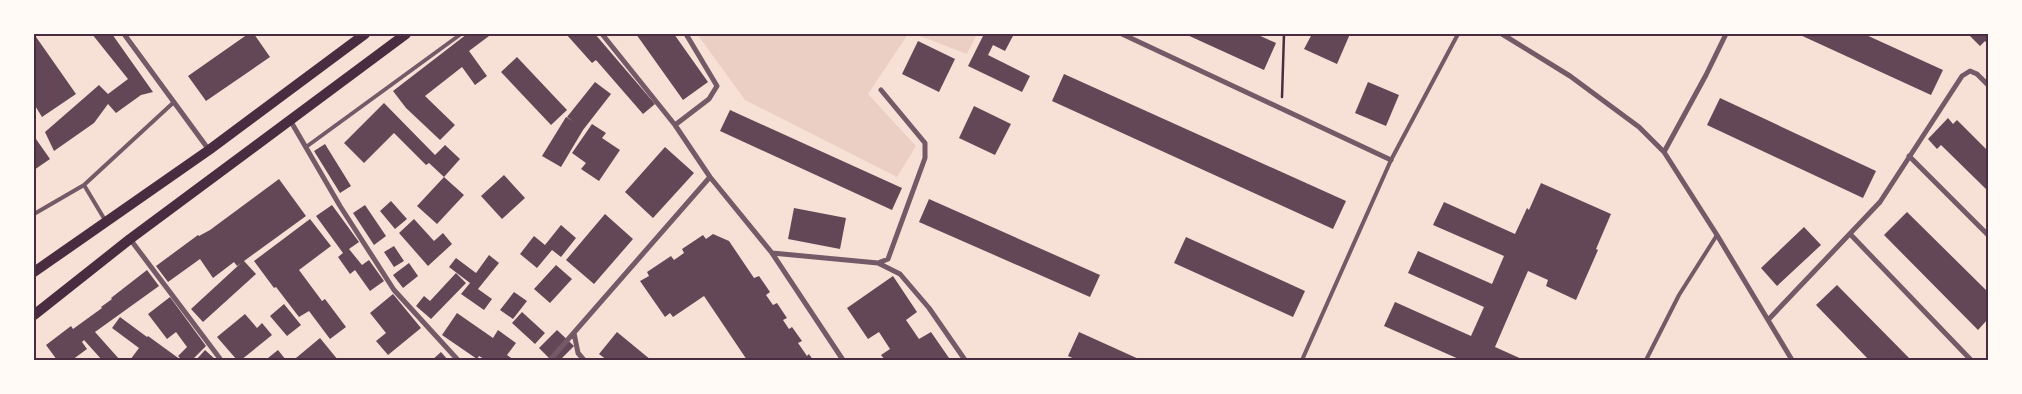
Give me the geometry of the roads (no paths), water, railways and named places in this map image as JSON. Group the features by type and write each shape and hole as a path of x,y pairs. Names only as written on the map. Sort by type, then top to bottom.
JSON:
{"main road":[{"path":"34,272 209,150 365,34"},
{"path":"34,315 130,239 406,34"}],"street":[{"path":"124,34 209,150"},
{"path":"602,34 675,125 710,176 772,253 844,360"},
{"path":"675,125 709,99 717,86 686,34"},
{"path":"1122,34 1391,160"},
{"path":"1502,34 1570,76 1639,127 1664,152 1717,235 1792,360"},
{"path":"1664,152 1726,34"},
{"path":"1768,320 1851,235 1880,202 1962,76 1970,71 1977,74 1988,85"},
{"path":"878,263 888,259 925,158 925,143 881,90"},
{"path":"290,120 340,206 394,290 458,359"},
{"path":"1909,156 1988,235"},
{"path":"550,360 710,176"},
{"path":"1851,235 1971,360"},
{"path":"130,239 222,360"},
{"path":"772,253 878,263 900,274 929,308 965,360"},
{"path":"574,333 578,352 584,360"}],"lane":[{"path":"306,147 461,34"},
{"path":"1302,360 1391,160 1458,34"},
{"path":"34,214 84,185 174,102"},
{"path":"84,185 106,222"},
{"path":"1646,360 1679,295 1717,235"}]}
